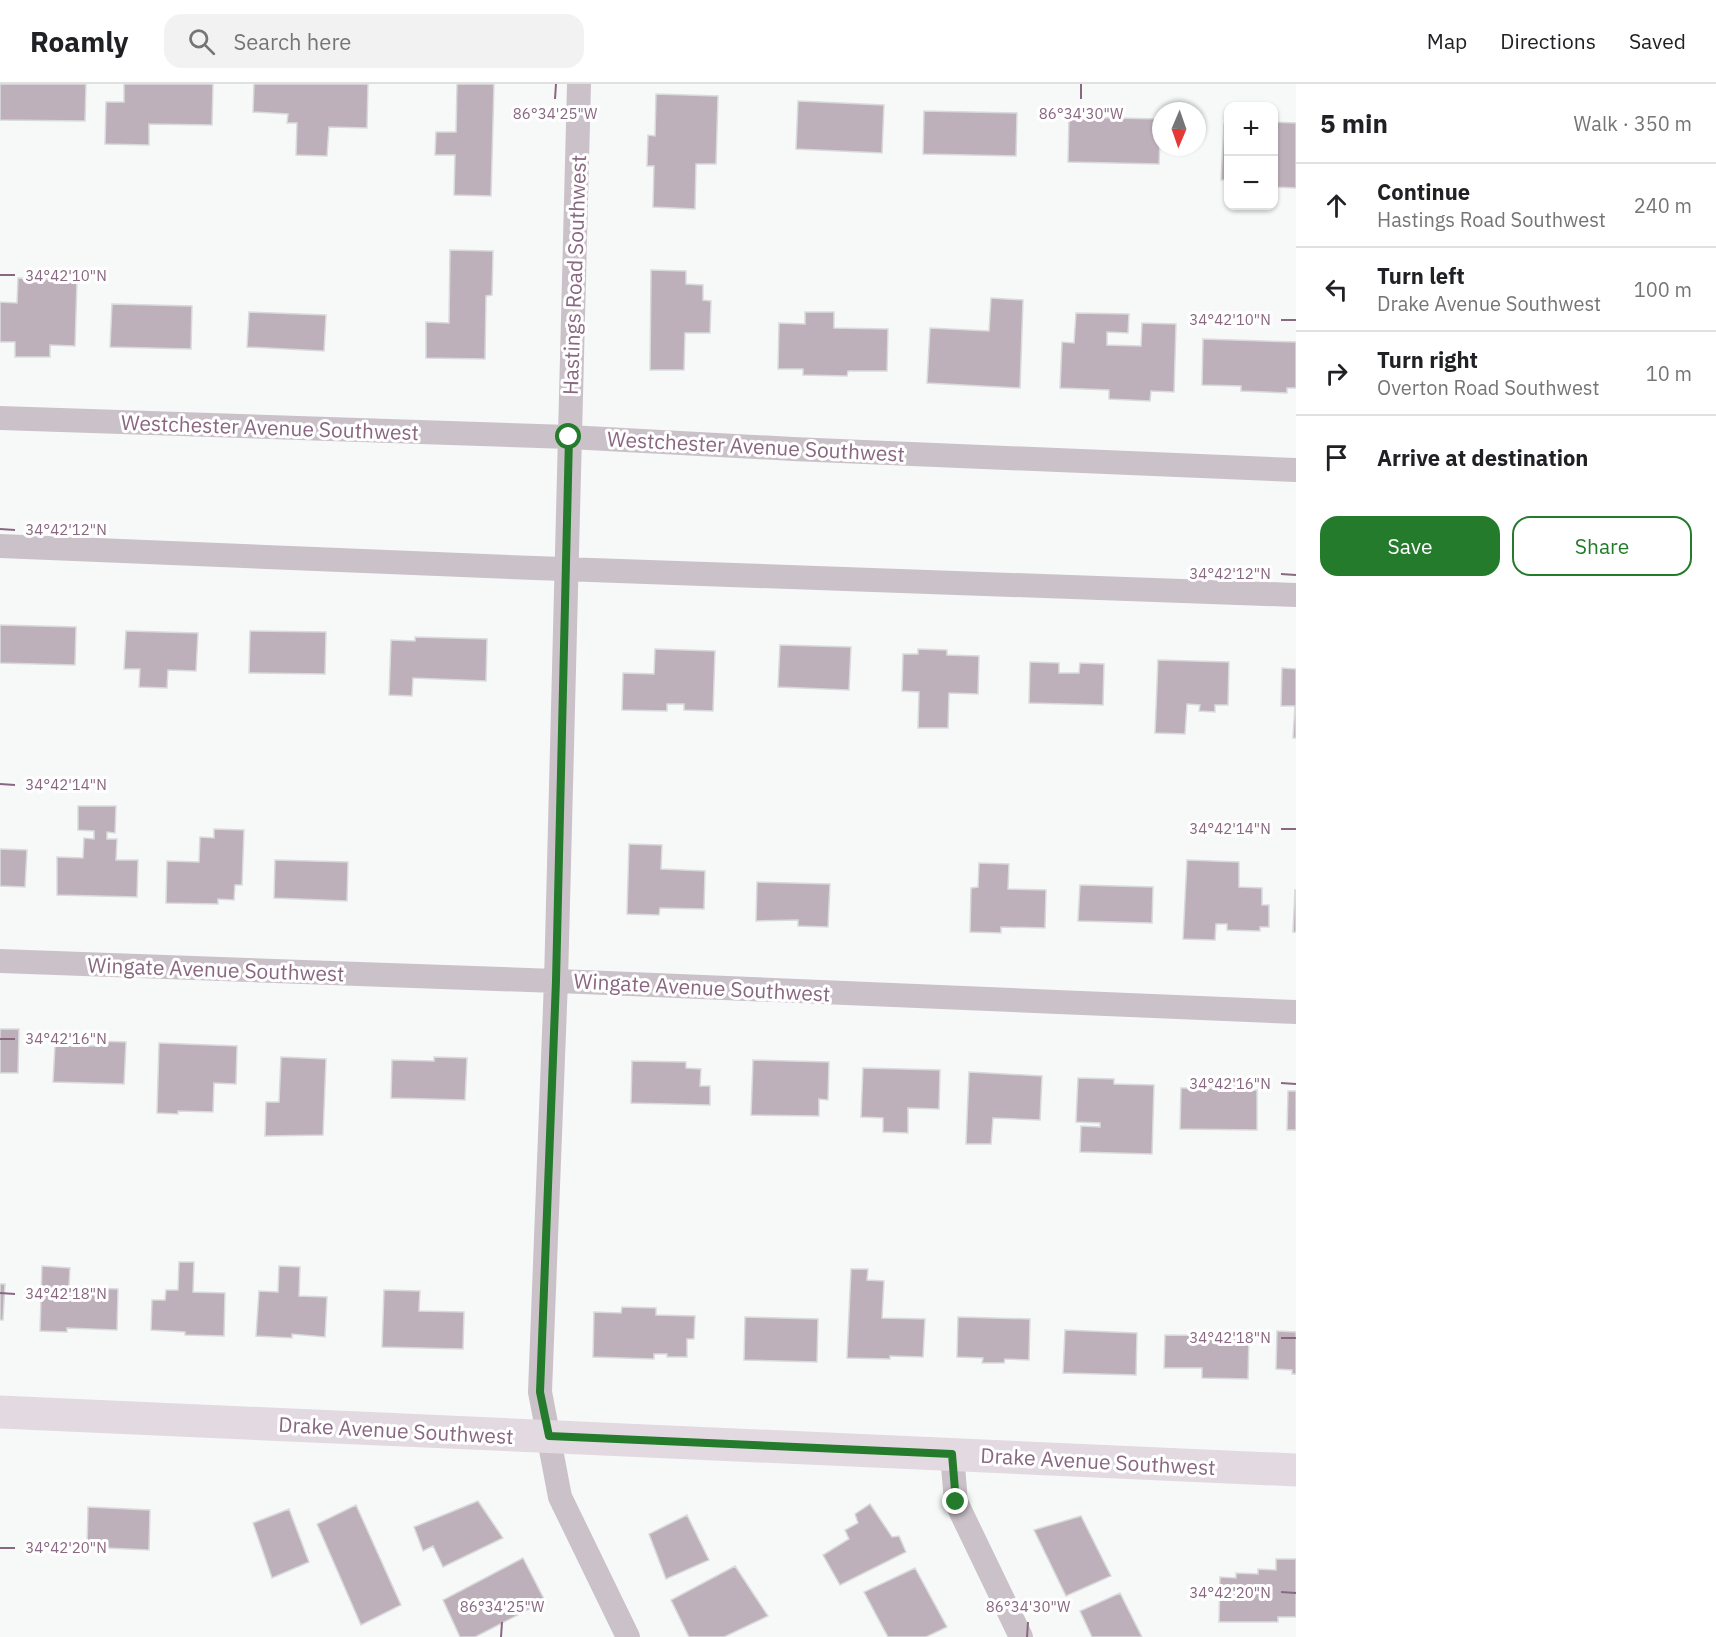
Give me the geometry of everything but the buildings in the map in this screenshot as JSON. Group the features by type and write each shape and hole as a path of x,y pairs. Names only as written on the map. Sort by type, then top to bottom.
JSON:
{"street":[{"name":"Hastings Road Southwest","path":"579,84 556,981 540,1392 560,1497 628,1637"},
{"name":"Westchester Avenue Southwest","path":"0,418 569,437 1296,470"},
{"path":"0,546 1296,595"},
{"name":"Wingate Avenue Southwest","path":"0,961 556,981 1296,1012"},
{"name":"Drake Avenue Southwest","path":"0,1412 1296,1470"},
{"path":"952,1454 956,1502 1021,1637"}],"route":[{"path":"569,437 556,981 540,1392 549,1436 952,1454 956,1502"}]}
